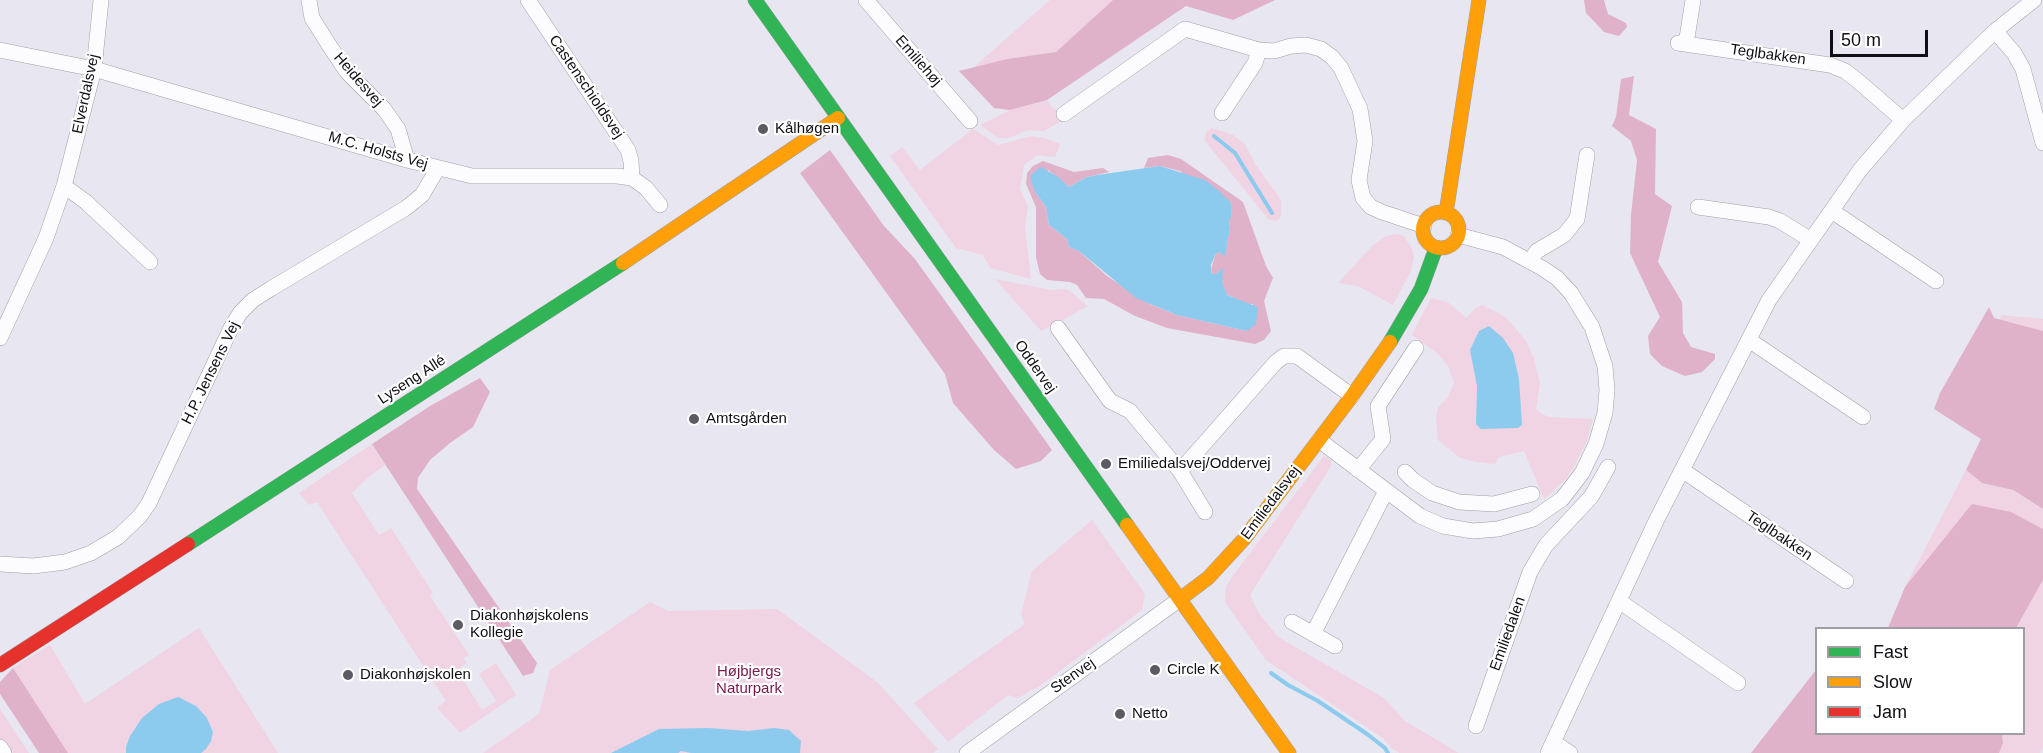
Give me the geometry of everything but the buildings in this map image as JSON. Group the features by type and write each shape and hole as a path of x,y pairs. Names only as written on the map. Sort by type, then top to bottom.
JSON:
{"street":[{"name":"Elverdalsvej","path":"0,338 46,238 64,186 94,69 101,0"},
{"name":"Heidesvej","path":"309,0 312,18 328,45 347,72 384,109 398,129 406,160"},
{"name":"Castenschioldsvej","path":"528,0 628,150 632,178"},
{"name":"Oddervej","path":"755,0 1289,753"},
{"name":"Emiliehøj","path":"867,0 970,121"},
{"path":"1446,213 1479,0"},
{"name":"Teglbakken","path":"1693,0 1682,43 1830,65 1845,71 1903,120"},
{"path":"1570,753 1550,747 1682,470 1769,300 1860,170 1903,120 1995,31 2034,0"},
{"path":"1064,114 1185,29 1259,50 1274,51 1306,45 1321,49 1341,68 1364,125 1365,141 1359,180 1363,198 1371,207 1424,226"},
{"path":"1995,31 2014,52 2023,69 2043,143"},
{"name":"M.C. Holsts Vej","path":"0,50 94,69 406,160 472,176 617,176 632,178"},
{"path":"1222,113 1255,63 1259,50"},
{"name":"Lyseng Allé","path":"0,665 625,262 838,118"},
{"path":"1530,261 1536,251 1564,235 1577,219 1587,155"},
{"name":"H.P. Jensens Vej","path":"0,564 33,566 64,562 92,553 118,537 140,516 149,503 240,313 253,300 406,208 422,195 438,168"},
{"path":"632,178 646,188 660,205"},
{"path":"64,186 86,202 150,262"},
{"path":"1698,207 1769,217 1811,240"},
{"path":"1832,211 1936,281"},
{"path":"1446,213 1451,215 1458,224 1458,235 1452,245 1436,248 1424,237 1424,226 1426,221 1435,214 1446,213"},
{"path":"1319,440 1420,516 1443,526 1473,531 1498,529 1533,519 1562,499 1582,473 1601,431 1607,390 1605,366 1600,347 1583,310 1557,278 1530,261 1503,247 1458,235"},
{"name":"Emiliedalsvej","path":"1180,599 1208,578 1244,539 1352,396 1387,347 1410,308 1421,288 1436,248"},
{"path":"1058,328 1110,401 1130,411 1180,471 1205,512"},
{"path":"1749,340 1863,417"},
{"path":"1358,470 1383,439 1378,406 1416,348"},
{"path":"1180,471 1276,362 1284,356 1297,356 1352,396"},
{"name":"Emiliedalen","path":"1476,726 1530,572 1546,545 1591,497 1608,467"},
{"name":"Teglbakken","path":"1682,470 1846,581"},
{"path":"1405,472 1432,493 1459,502 1494,504 1532,494"},
{"path":"1313,634 1386,491"},
{"path":"1455,528 1459,502"},
{"path":"1533,519 1546,545"},
{"name":"Stenvej","path":"967,753 1180,599"},
{"path":"1619,601 1738,683"},
{"path":"1292,622 1335,646"},
{"path":"0,747 4,753"}],"green space":[{"path":"1050,0 1113,0 1056,52 1007,59 973,68"},
{"path":"1047,100 1063,120 1044,131 1028,130 1009,138 998,138 980,125 1010,110"},
{"path":"1212,128 1233,135 1245,144 1256,165 1281,200 1281,216 1277,221 1269,220 1205,141 1206,132"},
{"path":"973,129 998,145 1031,136 1060,144 1055,157 1037,155 1024,165 1020,188 1028,207 1025,228 1031,279 990,268 983,255 956,248 890,156 902,147 920,170"},
{"path":"1397,234 1404,236 1414,256 1411,271 1393,305 1358,286 1338,283 1373,245 1386,236"},
{"path":"995,279 1051,290 1065,289 1088,306 1041,331"},
{"path":"1431,298 1449,303 1466,318 1482,305 1506,317 1526,341 1534,359 1540,384 1536,410 1548,417 1593,419 1586,443 1573,468 1565,480 1544,499 1524,451 1499,457 1495,464 1477,462 1460,458 1438,440 1436,418 1438,407 1448,397 1454,382 1448,366 1436,352 1412,335"},
{"path":"2001,315 2043,319 2043,331 2000,320"},
{"path":"372,444 385,465 352,493 379,535 391,528 433,593 430,596 469,655 463,658 467,663 457,670 482,710 496,701 479,674 496,663 516,695 460,733 437,708 446,701 317,502 309,505 299,493"},
{"path":"1324,456 1331,460 1331,466 1250,595 1258,612 1278,637 1384,698 1405,721 1459,753 1400,753 1391,748 1383,738 1266,660 1225,602 1226,587 1234,574"},
{"path":"1966,470 1982,483 2012,490 2043,509 2043,529 2011,512 1905,587"},
{"path":"1092,520 1145,594 1142,610 1041,685 1018,698 1008,695 948,742 914,703 1025,624 1021,614 1032,571"},
{"path":"2043,580 2043,747 2040,753 1999,753 2003,743 2002,735 2025,735 2025,627 2017,627"},
{"name":"Højbjergs Naturpark","path":"650,602 668,611 777,609 877,682 938,749 933,753 483,753 539,714 550,670"},
{"path":"199,628 278,753 68,753 13,668 50,645 85,704"},
{"path":"0,709 29,753 0,753"}],"shaded area":[{"path":"1113,0 1275,0 1233,20 1186,6 1047,100 1010,110 994,108 959,71 1007,59 1056,52"},
{"path":"1584,0 1604,0 1608,14 1626,23 1627,27 1619,36 1604,32 1586,13"},
{"path":"1634,76 1629,115 1656,129 1655,194 1672,206 1658,262 1682,302 1683,333 1691,347 1715,354 1715,359 1702,372 1685,376 1662,366 1650,354 1648,336 1660,317 1630,253 1631,215 1637,160 1631,141 1612,126 1616,117 1621,79"},
{"path":"830,150 884,226 915,259 1052,450 1041,461 1016,469 994,450 953,403 945,374 800,173"},
{"path":"1168,155 1181,159 1243,202 1266,266 1273,278 1264,301 1271,331 1264,340 1255,344 1167,328 1135,316 1104,299 1086,298 1077,285 1070,282 1047,280 1040,274 1036,257 1036,207 1026,184 1027,173 1033,166 1043,161 1074,172 1103,168 1109,172 1087,177 1069,187 1048,170 1035,192 1046,207 1049,225 1067,239 1069,247 1079,251 1107,276 1150,304 1177,315 1247,331 1253,304 1246,304 1226,294 1222,281 1222,269 1216,274 1212,274 1211,270 1215,255 1219,252 1225,255 1230,228 1229,220 1180,171 1160,166 1144,168 1148,158"},
{"path":"1989,307 1994,318 2043,331 2043,509 2013,490 1982,483 1966,470 1981,439 1934,409 1940,393"},
{"path":"480,378 490,392 473,427 430,460 418,478 417,489 537,663 533,673 523,676 372,444 430,406"},
{"path":"1972,504 2011,512 2043,529 2043,580 2017,627 1888,627 1905,587"},
{"path":"13,668 68,753 39,753 0,694 0,682"},
{"path":"1815,671 1815,735 2002,735 2003,743 1999,753 1751,753"}],"water":[{"path":"1160,166 1205,180 1231,203 1230,228 1225,256 1219,252 1215,255 1211,271 1212,274 1216,274 1223,268 1222,281 1227,295 1258,307 1256,324 1247,331 1177,315 1136,298 1079,251 1069,247 1067,239 1049,225 1046,207 1035,192 1030,178 1041,167 1069,187 1087,177"},
{"path":"1489,326 1503,338 1513,353 1519,379 1522,425 1518,428 1481,429 1476,424 1477,386 1470,350 1479,331"},
{"path":"178,697 196,706 207,718 213,732 206,749 201,753 126,753 130,736 142,718 159,704"},
{"path":"708,728 748,731 774,728 789,730 801,741 800,753 691,753 681,751 678,753 611,753 659,729"}],"waterway":[{"path":"1214,136 1235,153 1272,213"},
{"path":"1271,673 1367,734 1388,753"}],"traffic: fast":[{"path":"755,0 1127,525"},
{"path":"1390,342 1421,289 1436,248"},
{"path":"188,544 623,263"}],"traffic: slow":[{"path":"1446,213 1479,0"},
{"path":"623,263 838,118"},
{"path":"1441,212 1454,217 1459,230 1454,243 1441,248 1428,243 1423,230 1428,217 1441,212"},
{"path":"1180,599 1208,578 1244,539 1390,342"},
{"path":"1127,525 1289,753"}],"traffic: jam":[{"path":"0,665 188,544"}],"place":[{"name":"Kålhøgen","path":"763,129"},
{"name":"Amtsgården","path":"694,419"},
{"name":"Emiliedalsvej/Oddervej","path":"1106,464"},
{"name":"Diakonhøjskolens Kollegie","path":"458,625"},
{"name":"Circle K","path":"1155,670"},
{"name":"Diakonhøjskolen","path":"348,675"},
{"name":"Netto","path":"1120,714"}]}
